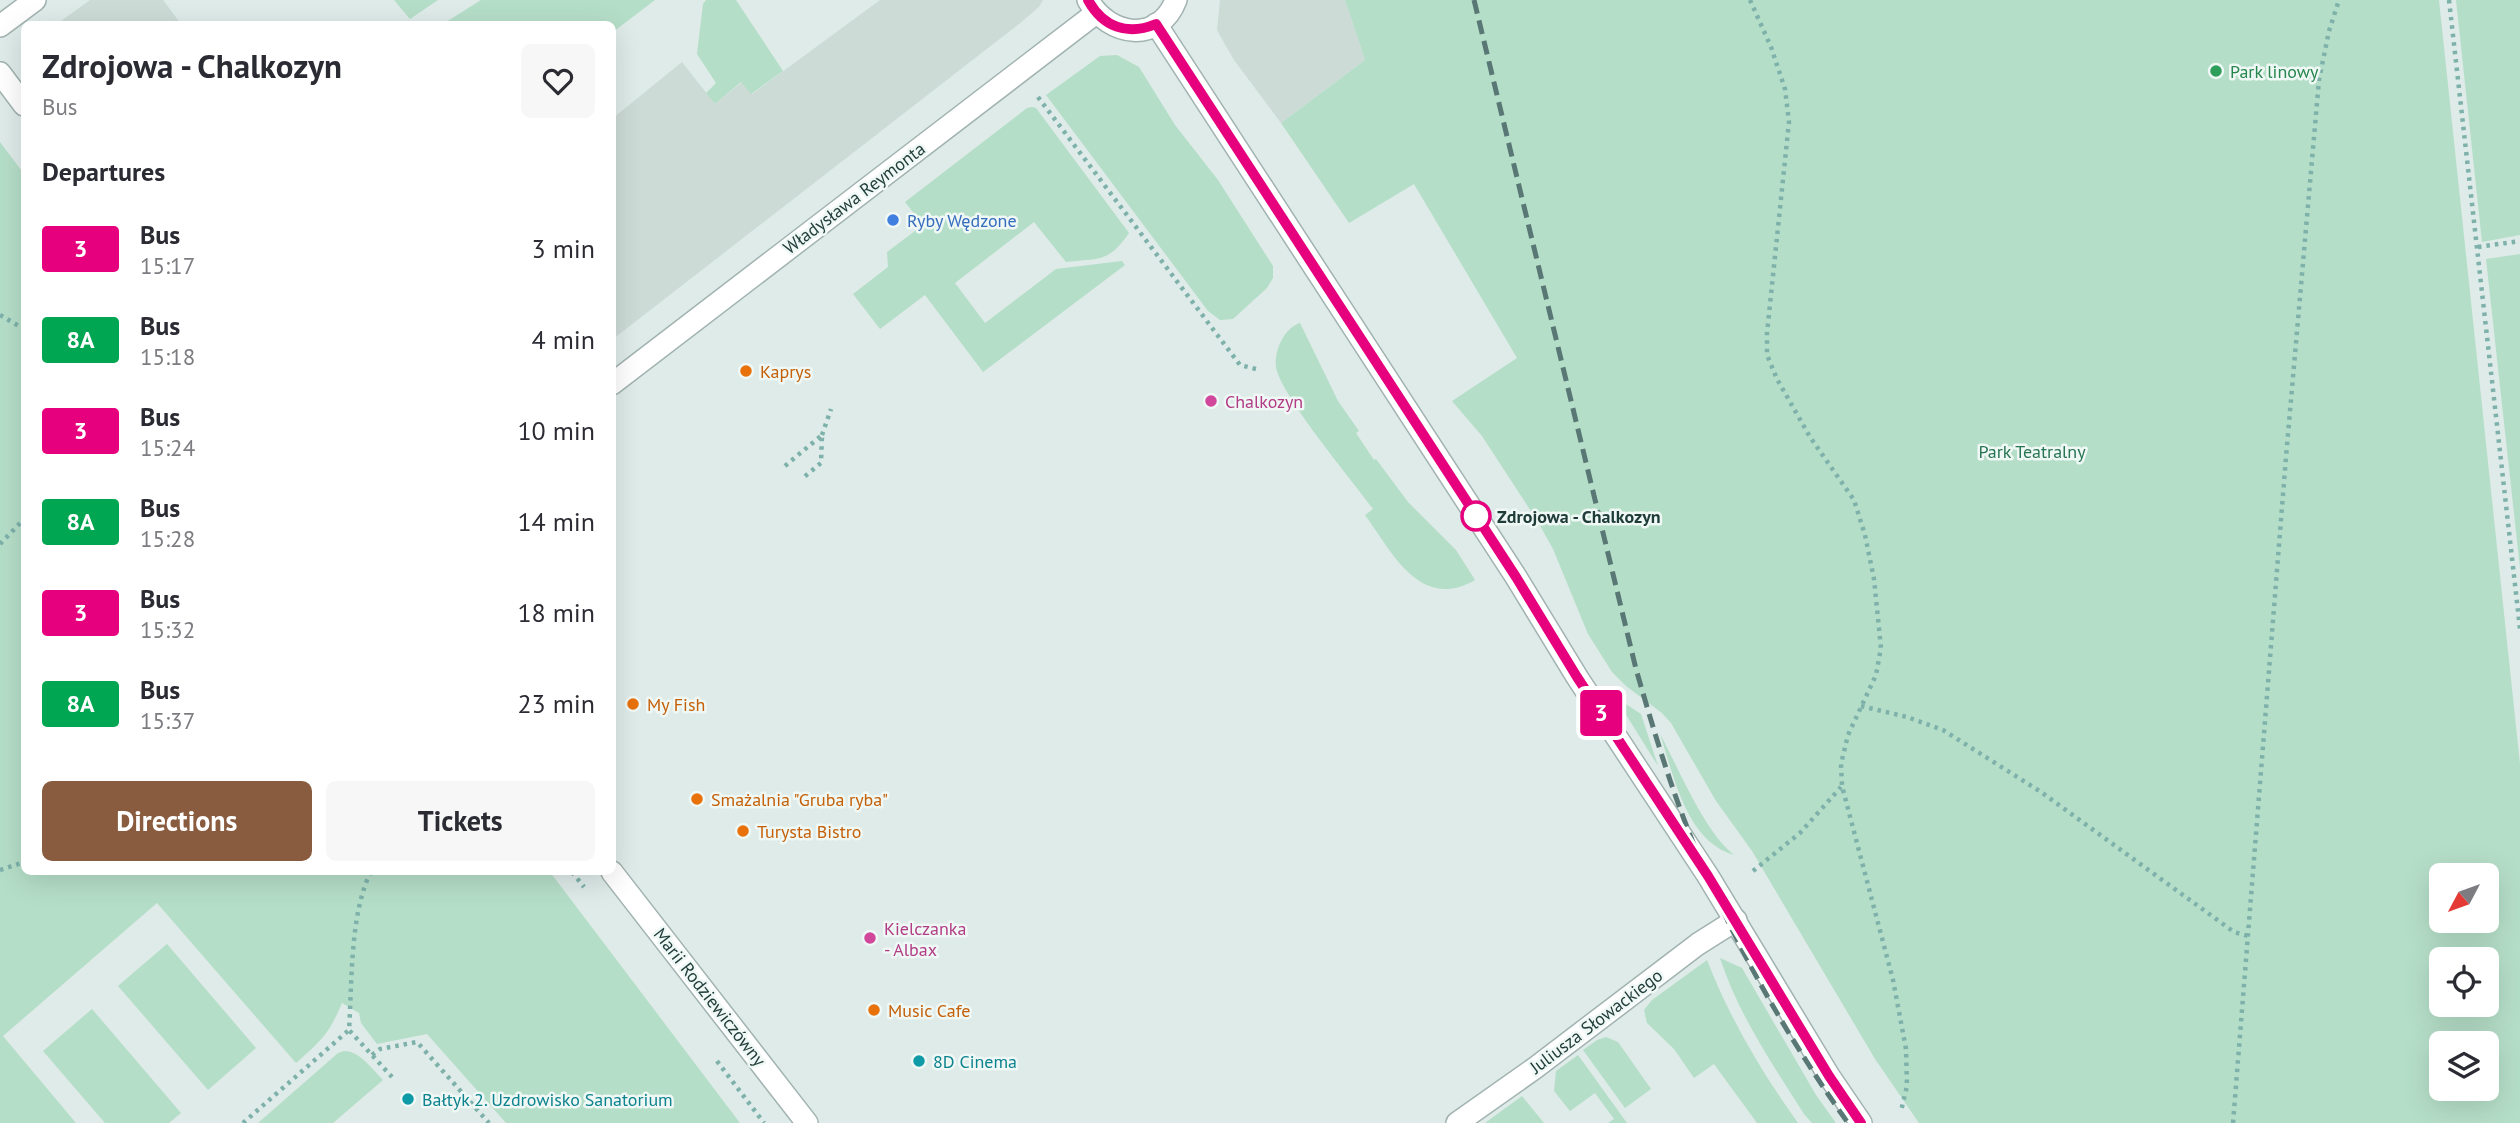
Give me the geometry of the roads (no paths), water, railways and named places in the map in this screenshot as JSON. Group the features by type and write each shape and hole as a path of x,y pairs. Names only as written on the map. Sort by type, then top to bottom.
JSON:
{"street":[{"path":"0,26 34,0"},
{"path":"1092,6 1105,22 1130,31 1156,24 1166,16 1176,0"},
{"name":"Władysława Reymonta","path":"616,381 1092,6"},
{"path":"1156,24 1735,920 1829,1076 1861,1123"},
{"path":"0,73 21,101"},
{"name":"Marii Rodziewiczówny","path":"614,875 807,1123"},
{"name":"Juliusza Słowackiego","path":"1457,1123 1698,944 1735,920"}],"railway":[{"path":"1474,0 1636,669 1665,765 1701,862 1737,940 1800,1052 1848,1123"}],"place":[{"name":"Park linowy","path":"2216,71"},
{"name":"Ryby Wędzone","path":"893,220"},
{"name":"Kaprys","path":"746,371"},
{"name":"Chalkozyn","path":"1211,401"},
{"name":"Zdrojowa - Chalkozyn","path":"1476,516"},
{"name":"My Fish","path":"633,704"},
{"name":"Smażalnia \"Gruba ryba\"","path":"697,799"},
{"name":"Turysta Bistro","path":"743,831"},
{"name":"Kielczanka - Albax","path":"870,938"},
{"name":"Music Cafe","path":"874,1010"},
{"name":"8D Cinema","path":"919,1061"},
{"name":"Bałtyk 2. Uzdrowisko Sanatorium","path":"408,1099"}],"park label":[{"name":"Park Teatralny","path":"2032,451"}]}
